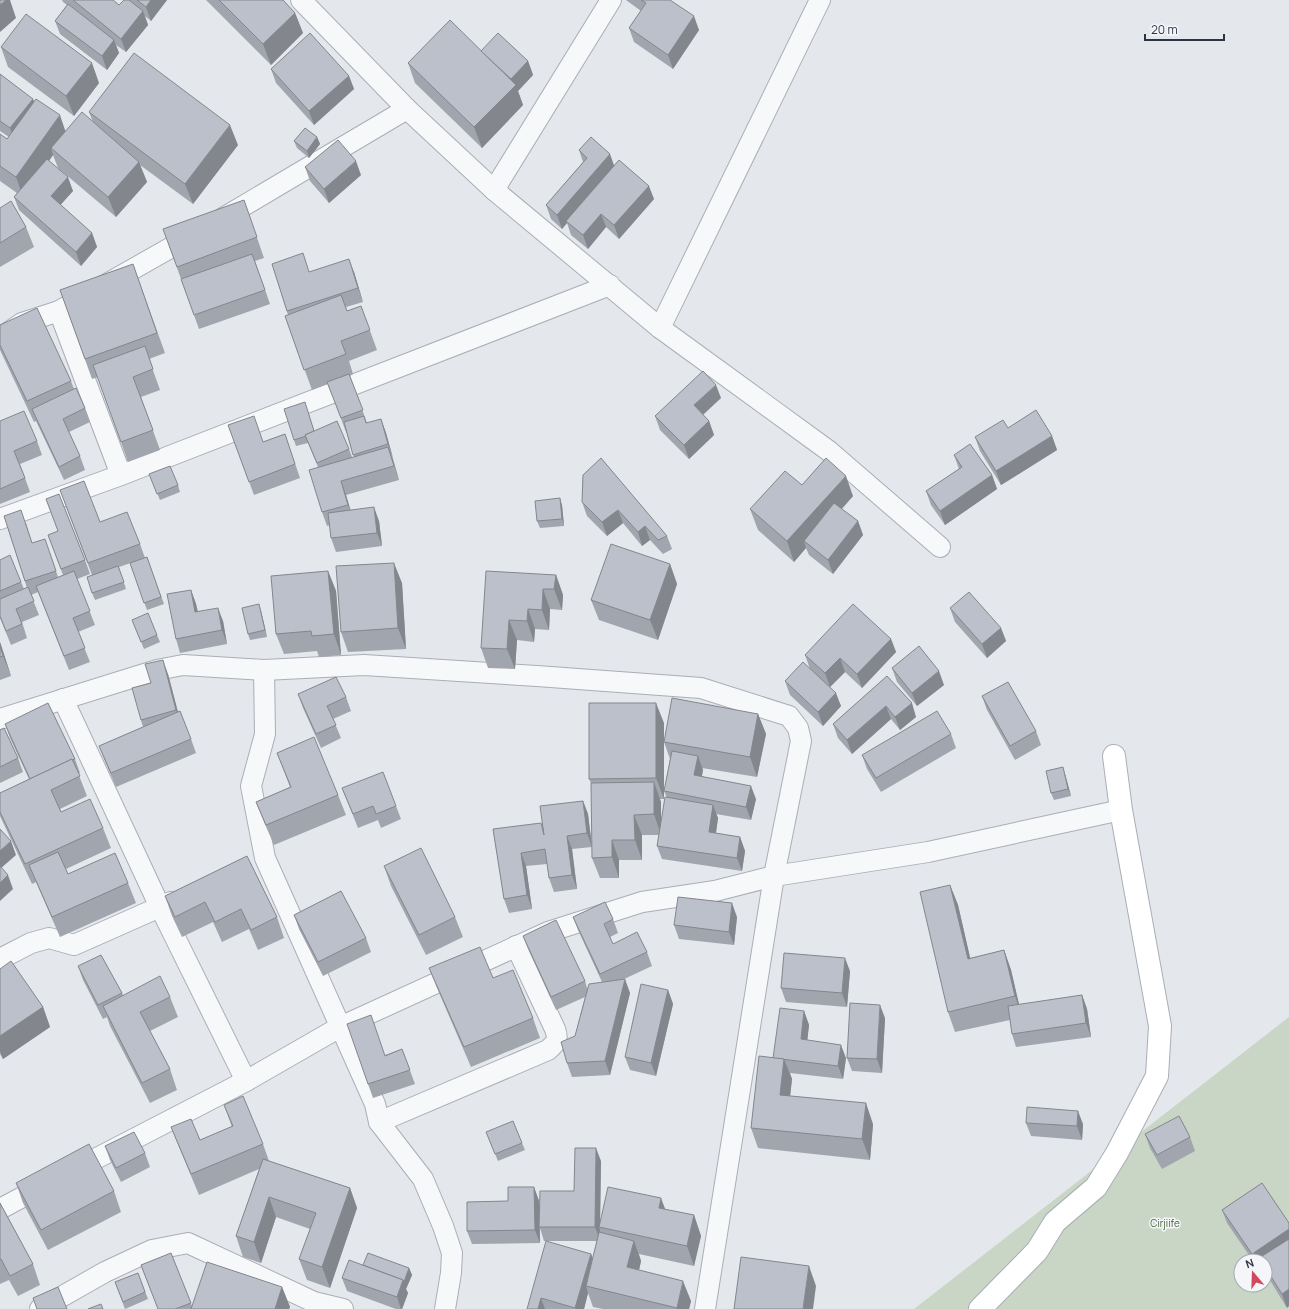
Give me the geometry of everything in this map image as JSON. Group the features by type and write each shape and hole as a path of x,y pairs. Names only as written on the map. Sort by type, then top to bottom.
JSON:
{"street":[{"path":"301,0 407,109 494,190 660,328 829,451 940,547"},
{"path":"494,190 611,0"},
{"path":"660,328 820,0"},
{"path":"0,338 22,323 59,312 214,223 407,109"},
{"path":"0,519 121,475 610,285"},
{"path":"59,312 121,475"},
{"path":"0,719 157,670 183,665 264,670 364,665 701,688 790,716 798,728 801,741 774,876 705,1309"},
{"path":"264,670 265,734 251,786 257,861 340,1027 375,1104 379,1122 423,1179 443,1226 452,1253 451,1274 445,1309"},
{"path":"63,700 160,907 246,1080"},
{"path":"980,1309 1037,1252 1055,1222 1096,1187 1117,1153 1156,1076 1160,1026 1121,810 1114,756"},
{"path":"0,1209 246,1080 340,1027 548,932 642,902 715,891 774,876 928,852 1121,810"},
{"path":"0,959 31,943 49,938 74,945 186,895"},
{"path":"379,1122 548,1050 556,1043 558,1036 516,946"},
{"path":"40,1309 105,1272 152,1250 188,1243 313,1306 343,1309"}],"green space":[{"name":"Cirjiife","path":"1289,1017 1289,1309 914,1309"}],"building":[{"path":"0,0 6,0 0,5"},
{"path":"73,0 113,0 119,5 124,0 129,0 143,11 121,39"},
{"path":"137,0 151,0 146,7"},
{"path":"219,0 283,0 295,13 263,44"},
{"path":"641,0 670,0 694,16 668,55 629,28 646,3"},
{"path":"68,4 114,40 102,56 55,21"},
{"path":"26,14 92,63 66,96 1,47"},
{"path":"450,20 516,85 474,127 408,63"},
{"path":"310,33 349,76 309,111 271,69"},
{"path":"498,33 528,61 511,79 481,51"},
{"path":"134,53 230,125 185,184 89,112"},
{"path":"0,74 33,99 10,128 0,121"},
{"path":"36,99 60,115 16,177 0,166 0,134 7,139"},
{"path":"82,112 139,162 108,197 51,148"},
{"path":"305,128 317,137 307,151 294,141"},
{"path":"591,137 610,154 557,215 546,205 587,158 579,150"},
{"path":"338,140 356,161 324,189 305,167"},
{"path":"47,159 68,177 51,196 92,233 76,252 14,197"},
{"path":"619,160 649,186 614,225 601,214 583,235 566,221"},
{"path":"244,200 257,237 177,267 163,229"},
{"path":"11,201 26,227 0,243 0,208"},
{"path":"303,253 309,272 349,259 358,288 287,311 272,264"},
{"path":"252,254 265,290 194,315 181,279"},
{"path":"133,264 157,333 85,359 60,290"},
{"path":"341,295 347,311 361,306 370,330 341,341 346,354 304,370 285,316"},
{"path":"37,308 71,381 27,401 0,345 0,325"},
{"path":"145,346 153,369 133,377 153,430 121,442 93,365"},
{"path":"703,371 716,385 694,405 709,421 684,445 655,416"},
{"path":"349,374 363,410 341,418 327,382"},
{"path":"76,388 85,408 63,419 80,456 59,467 32,409"},
{"path":"305,402 314,431 305,435 306,436 294,440 284,409"},
{"path":"1036,410 1052,436 996,471 975,437 1003,420 1008,428"},
{"path":"24,411 37,441 14,451 25,478 0,489 0,421"},
{"path":"254,416 263,442 285,434 295,464 249,482 228,425"},
{"path":"364,416 366,423 381,419 388,444 353,455 344,422"},
{"path":"337,421 349,449 317,463 305,435"},
{"path":"970,444 992,475 940,511 926,491 962,467 954,455"},
{"path":"388,447 394,466 341,481 348,505 322,512 309,470"},
{"path":"601,458 667,536 658,540 645,526 638,532 618,510 602,522 582,502 583,475"},
{"path":"826,458 846,476 787,541 750,509 785,471 802,485"},
{"path":"170,466 178,485 157,494 149,474"},
{"path":"84,481 100,522 127,512 140,544 88,563 60,490"},
{"path":"59,494 85,560 61,569 48,535 58,531 46,499"},
{"path":"560,498 562,519 537,521 535,501"},
{"path":"834,503 858,521 828,560 804,541"},
{"path":"374,507 377,533 331,538 328,513"},
{"path":"21,510 32,543 45,539 56,571 25,581 4,516"},
{"path":"611,544 670,564 650,620 591,600"},
{"path":"10,555 21,582 0,591 0,560"},
{"path":"147,557 161,597 144,603 130,563"},
{"path":"394,563 398,628 341,632 336,566"},
{"path":"118,566 124,582 92,593 87,577"},
{"path":"74,571 90,611 73,618 85,648 64,656 36,586"},
{"path":"328,571 334,634 312,636 311,631 276,634 271,576"},
{"path":"486,571 556,575 554,589 543,589 542,610 528,609 527,621 509,620 507,649 481,648"},
{"path":"28,587 34,601 16,609 22,624 6,631 0,616 0,599"},
{"path":"191,590 195,612 218,608 222,630 176,639 167,594"},
{"path":"969,592 1001,628 982,644 950,608"},
{"path":"259,604 265,630 248,634 242,608"},
{"path":"853,604 891,639 857,674 840,658 825,673 805,655"},
{"path":"148,613 157,635 141,642 132,620"},
{"path":"0,646 3,656 0,657"},
{"path":"919,646 939,671 912,693 892,668"},
{"path":"163,660 176,710 141,720 132,688 151,683 145,664"},
{"path":"803,662 836,693 818,712 785,681"},
{"path":"887,676 912,703 895,717 886,706 847,740 833,724"},
{"path":"336,677 346,697 327,706 336,725 316,734 298,694"},
{"path":"1008,682 1036,731 1010,746 982,696"},
{"path":"672,698 758,714 750,757 664,742"},
{"path":"48,703 75,759 72,759 30,779 5,724"},
{"path":"589,703 656,703 656,778 589,779"},
{"path":"180,711 191,739 111,773 99,746"},
{"path":"937,711 951,734 876,778 862,755"},
{"path":"4,728 18,758 0,767 0,730"},
{"path":"314,737 338,795 266,825 256,802 291,787 277,753"},
{"path":"672,751 698,756 694,775 751,786 746,807 664,791"},
{"path":"72,759 80,776 51,790 61,812 90,799 103,828 25,864 0,812 0,793"},
{"path":"1063,767 1068,789 1051,793 1046,771"},
{"path":"383,772 396,806 376,814 373,806 353,814 342,788"},
{"path":"654,782 654,814 634,815 635,840 612,840 612,857 592,858 591,783"},
{"path":"665,797 713,805 709,832 740,837 737,858 657,846"},
{"path":"583,801 587,833 567,836 572,875 549,878 545,849 521,853 527,895 504,899 493,829 541,823 544,835 540,806"},
{"path":"0,829 11,841 0,851"},
{"path":"421,848 455,917 419,935 384,866"},
{"path":"58,852 68,874 115,853 128,883 52,917 29,865"},
{"path":"247,856 277,917 251,930 241,909 215,922 205,902 175,917 165,896"},
{"path":"0,866 8,875 0,883"},
{"path":"950,885 968,959 1004,950 1015,996 948,1012 920,892"},
{"path":"341,891 366,938 318,962 294,915"},
{"path":"678,897 732,903 729,932 674,925"},
{"path":"605,902 613,919 604,924 613,944 637,932 647,952 600,974 573,917"},
{"path":"556,920 585,981 551,997 523,936"},
{"path":"480,947 493,978 513,970 533,1018 464,1047 429,968"},
{"path":"784,953 845,958 842,993 781,988"},
{"path":"101,955 122,993 98,1005 78,966"},
{"path":"11,961 43,1007 0,1036 0,969"},
{"path":"160,976 170,997 140,1012 170,1069 142,1083 103,1006"},
{"path":"625,979 605,1061 567,1063 561,1042 575,1036 589,984"},
{"path":"641,984 668,990 651,1063 625,1057"},
{"path":"1082,995 1086,1023 1012,1034 1008,1006"},
{"path":"850,1003 880,1005 877,1059 847,1058"},
{"path":"780,1008 804,1011 801,1039 841,1045 838,1066 773,1058"},
{"path":"371,1015 385,1056 402,1049 410,1070 368,1084 347,1024"},
{"path":"759,1056 784,1059 780,1095 866,1103 862,1139 751,1128"},
{"path":"243,1096 263,1144 191,1174 171,1127 191,1119 200,1140 233,1126 224,1105"},
{"path":"1027,1107 1078,1111 1077,1126 1026,1123"},
{"path":"1179,1116 1190,1137 1157,1155 1145,1134"},
{"path":"513,1121 522,1143 495,1154 486,1132"},
{"path":"134,1132 145,1153 116,1168 105,1146"},
{"path":"89,1144 114,1191 41,1230 16,1183"},
{"path":"575,1148 596,1148 595,1227 539,1227 540,1191 574,1191"},
{"path":"263,1159 350,1188 322,1267 299,1259 316,1213 269,1197 254,1242 236,1236"},
{"path":"1262,1183 1289,1223 1289,1229 1251,1253 1222,1210"},
{"path":"508,1187 534,1187 535,1230 467,1231 467,1202 508,1201"},
{"path":"608,1187 661,1198 659,1208 694,1215 687,1246 599,1227"},
{"path":"0,1203 33,1264 10,1276 1,1259 0,1260"},
{"path":"599,1232 634,1241 627,1267 683,1281 677,1308 586,1286"},
{"path":"1289,1239 1289,1289 1282,1294 1273,1280 1273,1253 1267,1253"},
{"path":"546,1241 591,1254 575,1308 541,1298 538,1309 527,1309"},
{"path":"171,1253 191,1303 175,1309 158,1309 141,1265"},
{"path":"368,1253 409,1268 404,1282 403,1280 363,1265"},
{"path":"741,1257 809,1266 803,1309 734,1309"},
{"path":"349,1260 403,1280 397,1297 342,1278"},
{"path":"207,1262 282,1287 275,1309 191,1309"},
{"path":"138,1273 145,1292 123,1302 115,1282"},
{"path":"58,1287 67,1309 37,1309 33,1298"},
{"path":"101,1304 103,1309 88,1309"}]}
